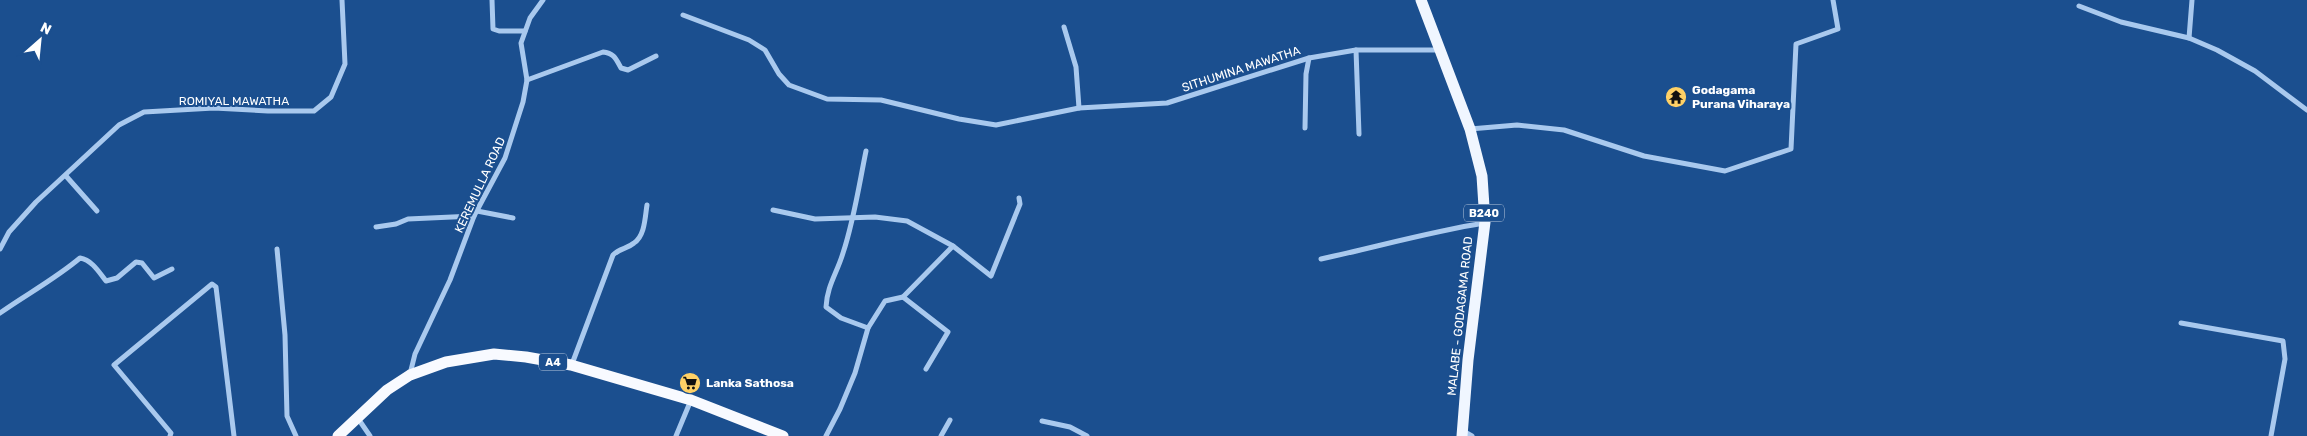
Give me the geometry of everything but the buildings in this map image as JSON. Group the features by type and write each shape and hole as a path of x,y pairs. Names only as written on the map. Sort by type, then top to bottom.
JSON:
{"highway":[{"name":"A4","path":"338,436 387,390 410,375 446,362 494,354 526,357 571,365 691,400 783,436"}],"main road":[{"name":"MALABE - GODAGAMA ROAD","path":"1421,0 1470,129 1482,176 1485,222 1468,360 1465,434"}],"street":[{"name":"ROMIYAL MAWATHA","path":"0,249 9,232 36,202 119,125 144,112 214,108 314,111 331,97 345,64 342,0"},
{"path":"492,0 493,29 499,32 525,31"},
{"name":"KEREMULLA ROAD","path":"410,375 415,354 450,280 475,214 505,158 523,102 527,80 521,43 530,18 543,0"},
{"path":"1470,129 1517,125 1564,130 1644,156 1725,171 1791,150 1796,44 1838,29 1833,0"},
{"path":"2189,38 2192,0"},
{"path":"2078,6 2121,22 2189,38 2217,50 2255,71 2307,110"},
{"name":"SITHUMINA MAWATHA","path":"683,15 749,40 765,50 779,74 789,85 827,99 881,100 959,119 996,124 1079,108 1168,103 1309,58 1356,50 1441,50"},
{"path":"1064,26 1076,67 1079,108"},
{"path":"1356,50 1359,134"},
{"path":"527,80 603,52 610,53 616,58 621,68 628,70 656,56"},
{"path":"1305,128 1306,74 1309,58"},
{"path":"866,151 853,218 843,254 827,292 826,307 841,318 868,328"},
{"path":"66,176 97,210"},
{"path":"773,210 815,219 875,216 907,221 953,246 990,276 1020,204 1019,198"},
{"path":"571,365 613,255 638,240 644,227 647,205"},
{"path":"376,227 396,224 408,219 475,214 513,218"},
{"path":"1321,259 1378,247 1433,231 1485,222"},
{"path":"826,436 855,374 868,328 885,301 903,297 953,246"},
{"path":"277,249 285,335 287,416 296,436"},
{"path":"0,313 55,278 80,258 86,259 93,265 106,282 117,278 136,262 142,263 154,278 172,269"},
{"path":"170,436 171,433 114,366 212,284 216,287 234,436"},
{"path":"903,297 948,332 926,369"},
{"path":"2181,323 2283,341 2285,359 2271,436"},
{"path":"676,436 691,400"},
{"path":"357,417 370,436"},
{"path":"940,436 950,420"},
{"path":"1042,421 1070,427 1087,436"}],"place":[{"name":"Godagama Purana Viharaya","path":"1676,97"},
{"name":"Lanka Sathosa","path":"690,383"}]}
